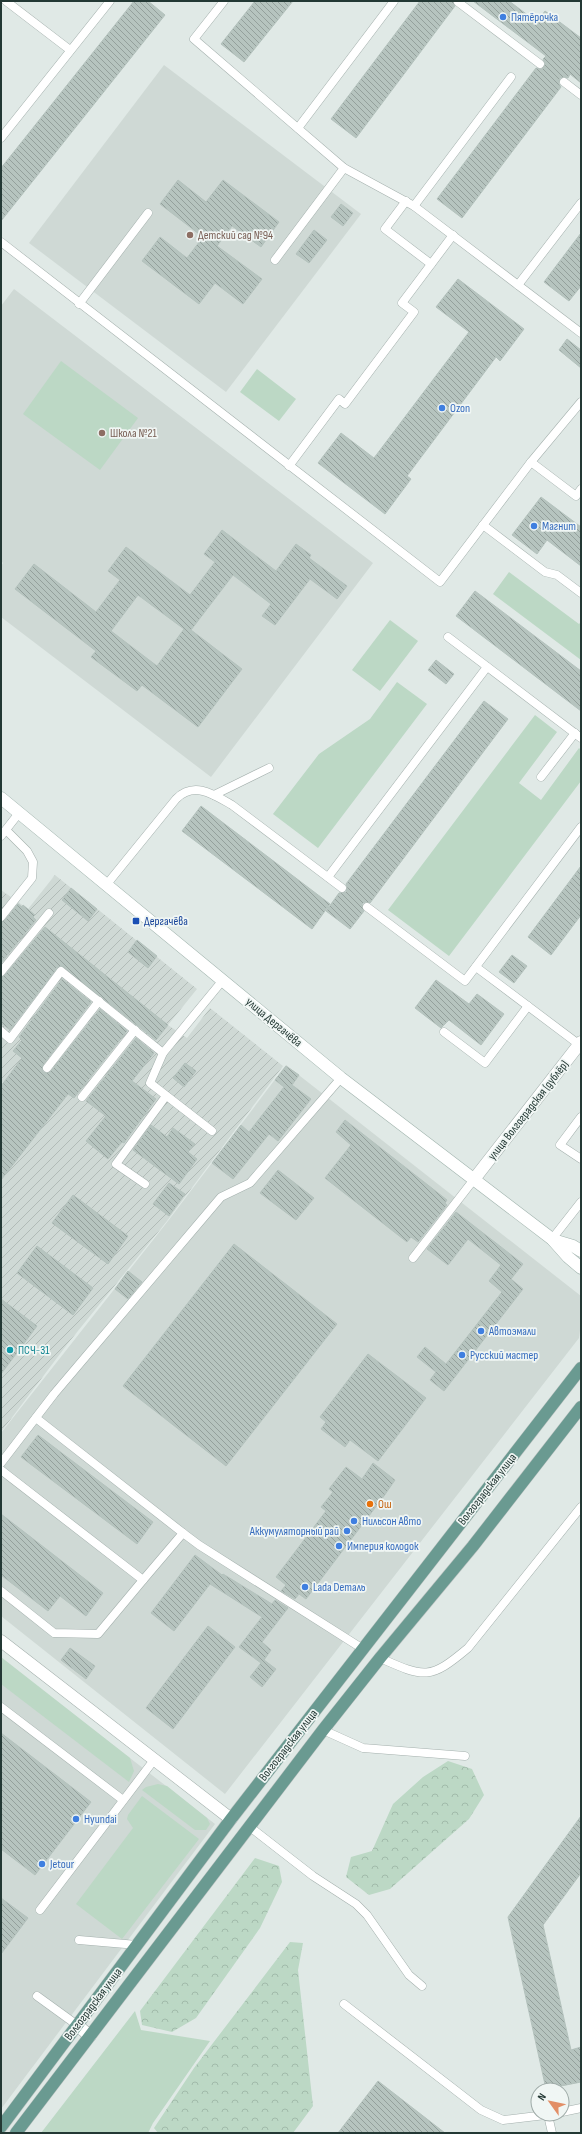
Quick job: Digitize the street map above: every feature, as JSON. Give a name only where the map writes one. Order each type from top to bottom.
[{"type":"main road","name":"Волгоградская улица","points":[[1,2127],[230,1819],[578,1372]]},
{"type":"main road","name":"Волгоградская улица","points":[[16,2133],[380,1658],[473,1546],[581,1407]]},
{"type":"street","name":"улица Дергачёва","points":[[1,798],[341,1078],[475,1178],[552,1239],[579,1268]]},
{"type":"street","name":"улица Волгоградская (дублёр)","points":[[475,1178],[580,1044]]},
{"type":"street","name":"улица Дергачёва","points":[[552,1239],[573,1246],[581,1251]]},
{"type":"street","points":[[578,1372],[581,1360]]},
{"type":"street","points":[[1,1641],[230,1819]]},
{"type":"street","points":[[76,2025],[90,2036]]},
{"type":"lane","points":[[6,1],[70,50]]},
{"type":"lane","points":[[2,136],[110,1]]},
{"type":"lane","points":[[224,1],[194,39],[280,115],[298,128],[344,168],[414,206],[581,332]]},
{"type":"lane","points":[[298,128],[394,1]]},
{"type":"lane","points":[[458,2],[540,64]]},
{"type":"lane","points":[[414,206],[511,77]]},
{"type":"lane","points":[[564,82],[581,95]]},
{"type":"lane","points":[[275,260],[344,168]]},
{"type":"lane","points":[[406,202],[385,229],[432,264]]},
{"type":"lane","points":[[518,285],[581,202]]},
{"type":"lane","points":[[79,304],[148,213]]},
{"type":"lane","points":[[289,466],[339,399],[345,404],[414,312],[402,303],[453,235]]},
{"type":"lane","points":[[1,242],[79,304],[440,582],[531,462],[581,402]]},
{"type":"lane","points":[[531,462],[576,496],[581,489]]},
{"type":"lane","points":[[483,525],[545,572],[557,575],[581,593]]},
{"type":"lane","points":[[448,637],[578,735],[541,777]]},
{"type":"lane","points":[[328,877],[487,666]]},
{"type":"lane","points":[[214,795],[269,768]]},
{"type":"lane","points":[[107,884],[183,792],[191,790],[214,795],[232,805],[342,888]]},
{"type":"lane","points":[[1,917],[32,878],[32,862],[27,851],[3,833],[19,813]]},
{"type":"lane","points":[[367,907],[466,981],[581,827]]},
{"type":"lane","points":[[1,972],[49,913]]},
{"type":"lane","points":[[476,967],[580,1044]]},
{"type":"lane","points":[[1,1031],[10,1039],[62,971],[163,1053]]},
{"type":"lane","points":[[212,1131],[150,1083],[163,1053],[223,980]]},
{"type":"lane","points":[[47,1068],[99,1001]]},
{"type":"lane","points":[[444,1032],[485,1063],[528,1006]]},
{"type":"lane","points":[[82,1097],[135,1030]]},
{"type":"lane","points":[[1,1463],[36,1418],[221,1197],[250,1183],[341,1078]]},
{"type":"lane","points":[[144,1184],[116,1164],[166,1096]]},
{"type":"lane","points":[[581,1117],[560,1145],[581,1159]]},
{"type":"lane","points":[[413,1258],[475,1178]]},
{"type":"lane","points":[[552,1239],[581,1202]]},
{"type":"lane","points":[[36,1418],[199,1545],[363,1649]]},
{"type":"lane","points":[[1,1470],[143,1580]]},
{"type":"lane","points":[[380,1658],[405,1669],[423,1674],[445,1667],[468,1648],[581,1507]]},
{"type":"lane","points":[[1,1591],[54,1633],[98,1634],[183,1533]]},
{"type":"lane","points":[[1,1707],[123,1800]]},
{"type":"lane","points":[[324,1730],[362,1748],[465,1756]]},
{"type":"lane","points":[[40,1910],[154,1760]]},
{"type":"lane","points":[[250,1827],[313,1876],[356,1904],[367,1915],[409,1975],[422,1986]]},
{"type":"lane","points":[[79,1940],[137,1945]]},
{"type":"lane","points":[[37,1996],[76,2025]]},
{"type":"lane","points":[[344,2004],[481,2110],[503,2120],[530,2117]]},
{"type":"lane","points":[[570,2110],[581,2108]]},
{"type":"lane","points":[[551,2122],[552,2133]]},
{"type":"shaded area","name":"Детский сад №94","points":[[164,65],[361,214],[226,392],[29,243]]},
{"type":"shaded area","name":"Школа №21","points":[[14,289],[373,563],[211,777],[1,617],[1,566],[3,563],[1,561],[1,306]]},
{"type":"shaded area","points":[[55,875],[197,989],[168,1025],[187,1038],[210,1008],[283,1066],[167,1221],[69,1342],[1,1432],[1,890],[28,909]]},
{"type":"shaded area","points":[[286,1065],[581,1296],[581,1323],[579,1338],[225,1794],[1,1616],[1,1433],[168,1221]]},
{"type":"shaded area","points":[[1,1658],[215,1824],[1,2109]]},
{"type":"green space","points":[[61,361],[138,418],[100,470],[23,414]]},
{"type":"green space","points":[[257,369],[296,399],[279,421],[240,392]]},
{"type":"green space","points":[[509,572],[579,624],[581,622],[581,660],[493,594]]},
{"type":"green space","points":[[390,620],[418,641],[380,691],[352,670]]},
{"type":"green space","points":[[397,682],[427,704],[318,848],[273,814],[319,754],[370,719]]},
{"type":"green space","points":[[535,715],[557,732],[519,783],[541,800],[579,748],[581,750],[581,781],[449,956],[388,910]]},
{"type":"green space","points":[[1,1657],[130,1758],[134,1771],[129,1782],[1,1684]]},
{"type":"green space","points":[[448,1761],[472,1769],[484,1795],[469,1819],[390,1889],[369,1895],[346,1877],[351,1857],[372,1851],[393,1804],[423,1777]]},
{"type":"green space","points":[[158,1784],[167,1786],[207,1818],[210,1824],[206,1830],[195,1830],[142,1790],[146,1787]]},
{"type":"green space","points":[[142,1796],[199,1839],[122,1939],[76,1904],[133,1828],[127,1819],[128,1815]]},
{"type":"green space","points":[[255,1858],[279,1866],[282,1882],[260,1928],[196,2018],[172,2032],[142,2025],[140,2011]]},
{"type":"green space","points":[[290,1942],[303,1943],[298,1970],[313,2106],[293,2133],[158,2133],[154,2128],[194,2068]]},
{"type":"green space","points":[[135,2011],[141,2030],[210,2041],[153,2123],[148,2133],[41,2133]]},
{"type":"building","points":[[134,1],[148,1],[165,15],[1,221],[1,168]]},
{"type":"building","points":[[255,1],[293,1],[244,62],[221,44]]},
{"type":"building","points":[[420,1],[453,1],[455,6],[356,138],[331,119]]},
{"type":"building","points":[[473,1],[509,1],[537,22],[545,11],[581,38],[581,83],[570,74],[568,78],[560,78],[559,84],[561,87],[462,218],[437,199],[536,68],[542,69],[545,64],[543,59],[546,56]]},
{"type":"building","points":[[178,180],[206,202],[223,180],[279,222],[261,247],[232,226],[217,246],[262,279],[243,304],[215,283],[199,304],[142,261],[160,237],[187,258],[203,237],[160,204]]},
{"type":"building","points":[[341,204],[353,213],[343,226],[331,217]]},
{"type":"building","points":[[314,230],[327,240],[309,263],[296,254]]},
{"type":"building","points":[[581,233],[581,286],[569,301],[544,282]]},
{"type":"building","points":[[458,279],[524,329],[500,361],[496,357],[407,476],[411,479],[385,514],[318,463],[341,433],[374,458],[469,332],[436,307]]},
{"type":"building","points":[[567,339],[581,350],[581,368],[559,350]]},
{"type":"building","points":[[541,497],[581,527],[581,566],[547,540],[537,554],[512,535]]},
{"type":"building","points":[[222,530],[276,571],[296,544],[311,555],[309,558],[347,586],[337,599],[310,579],[275,625],[262,616],[271,604],[233,575],[191,630],[242,669],[198,727],[142,685],[137,691],[91,657],[96,651],[15,589],[34,564],[96,612],[120,580],[108,571],[126,547],[190,595],[215,562],[204,554]],"holes":[[[138,595],[184,629],[157,666],[111,631]]]},
{"type":"building","points":[[475,591],[581,671],[581,711],[456,616]]},
{"type":"building","points":[[436,660],[454,674],[446,684],[428,670]]},
{"type":"building","points":[[484,701],[508,719],[370,903],[365,902],[362,904],[364,911],[350,929],[326,911],[339,893],[346,892],[346,884]]},
{"type":"building","points":[[201,806],[330,904],[312,929],[182,831]]},
{"type":"building","points":[[581,866],[581,915],[551,955],[528,937]]},
{"type":"building","points":[[71,888],[97,909],[88,921],[62,900]]},
{"type":"building","points":[[18,904],[22,907],[23,905],[35,915],[33,917],[36,920],[1,963],[1,922],[5,920]]},
{"type":"building","points":[[45,927],[168,1025],[156,1040],[61,966],[57,968],[10,1030],[1,1023],[1,977],[5,975]]},
{"type":"building","points":[[137,940],[157,956],[148,968],[128,952]]},
{"type":"building","points":[[512,955],[527,966],[514,983],[499,972]]},
{"type":"building","points":[[62,979],[91,1002],[43,1065],[43,1072],[47,1073],[51,1071],[100,1009],[127,1031],[74,1098],[68,1094],[1,1180],[1,1086],[22,1058],[13,1051],[22,1040],[19,1037]]},
{"type":"building","points":[[436,980],[469,1004],[477,994],[504,1014],[481,1045],[449,1020],[441,1028],[415,1008]]},
{"type":"building","points":[[136,1038],[154,1053],[132,1081],[156,1099],[124,1143],[122,1142],[108,1159],[86,1141],[106,1116],[86,1101]]},
{"type":"building","points":[[185,1063],[196,1071],[184,1087],[173,1078]]},
{"type":"building","points":[[286,1066],[299,1075],[292,1085],[311,1099],[278,1141],[269,1134],[233,1179],[212,1163],[241,1125],[249,1132],[284,1087],[275,1080]]},
{"type":"building","points":[[345,1120],[447,1200],[445,1203],[447,1205],[418,1242],[411,1237],[407,1242],[325,1178],[351,1145],[336,1132]]},
{"type":"building","points":[[151,1125],[167,1137],[173,1128],[195,1144],[188,1152],[197,1159],[179,1184],[133,1150]]},
{"type":"building","points":[[278,1170],[314,1198],[296,1220],[260,1193]]},
{"type":"building","points":[[169,1183],[185,1194],[169,1216],[153,1204]]},
{"type":"building","points":[[73,1195],[128,1236],[108,1264],[52,1223]]},
{"type":"building","points":[[456,1212],[523,1264],[511,1279],[523,1289],[444,1391],[430,1380],[436,1372],[417,1357],[425,1347],[446,1364],[502,1292],[489,1281],[501,1265],[468,1239],[448,1265],[427,1249]]},
{"type":"building","points":[[234,1244],[337,1324],[226,1466],[123,1386]]},
{"type":"building","points":[[37,1246],[93,1288],[73,1315],[17,1273]]},
{"type":"building","points":[[128,1271],[142,1282],[128,1299],[115,1289]]},
{"type":"building","name":"ПСЧ-31","points":[[1,1299],[37,1326],[1,1374]]},
{"type":"building","points":[[368,1354],[426,1398],[378,1461],[350,1440],[345,1447],[321,1429],[326,1422],[320,1417]]},
{"type":"building","points":[[38,1435],[153,1522],[137,1544],[21,1457]]},
{"type":"building","points":[[373,1463],[395,1480],[384,1496],[306,1599],[299,1594],[295,1599],[281,1591],[286,1585],[276,1577],[326,1511],[321,1507],[333,1492],[329,1489],[346,1467],[362,1479]]},
{"type":"building","points":[[1,1514],[103,1593],[86,1616],[60,1596],[48,1611],[1,1575]]},
{"type":"building","points":[[195,1555],[222,1575],[223,1574],[272,1604],[275,1600],[288,1608],[262,1642],[271,1650],[264,1660],[276,1669],[262,1687],[250,1677],[261,1663],[239,1647],[262,1617],[210,1584],[174,1631],[151,1613]]},
{"type":"building","points":[[208,1626],[235,1647],[173,1729],[146,1708]]},
{"type":"building","points":[[70,1648],[95,1666],[86,1679],[61,1660]]},
{"type":"building","points":[[1,1733],[91,1802],[35,1875],[1,1849]]},
{"type":"building","points":[[581,1816],[581,1873],[543,1925],[571,2050],[581,2047],[581,2082],[570,2084],[570,2082],[544,2082],[508,1917]]},
{"type":"building","points":[[1,1898],[28,1918],[1,1954]]},
{"type":"building","points":[[378,2081],[445,2133],[338,2133]]},
{"type":"place","name":"Пятёрочка","points":[[503,17]]},
{"type":"place","name":"Детский сад №94","points":[[190,235]]},
{"type":"place","name":"Ozon","points":[[442,408]]},
{"type":"place","name":"Школа №21","points":[[102,433]]},
{"type":"place","name":"Магнит","points":[[534,526]]},
{"type":"place","name":"Дергачёва","points":[[136,921]]},
{"type":"place","name":"Автоэмали","points":[[481,1331]]},
{"type":"place","name":"ПСЧ-31","points":[[10,1350]]},
{"type":"place","name":"Русский мастер","points":[[462,1355]]},
{"type":"place","name":"Ош","points":[[370,1504]]},
{"type":"place","name":"Нильсон Авто","points":[[354,1521]]},
{"type":"place","name":"Аккумуляторный рай","points":[[347,1531]]},
{"type":"place","name":"Империя колодок","points":[[339,1546]]},
{"type":"place","name":"Lada Dеталь","points":[[305,1587]]},
{"type":"place","name":"Hyundai","points":[[76,1819]]},
{"type":"place","name":"Jetour","points":[[42,1864]]}]
